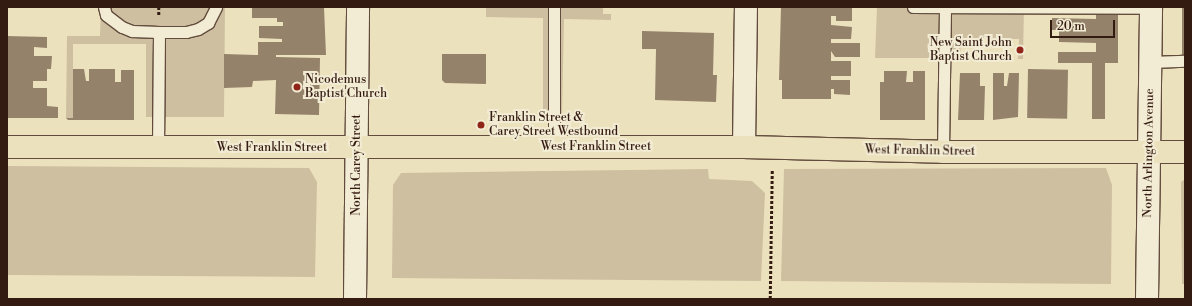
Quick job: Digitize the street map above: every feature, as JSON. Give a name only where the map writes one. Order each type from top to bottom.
[{"type":"main road","name":"West Franklin Street","points":[[7,146],[158,148],[744,147],[943,152],[1185,152]]},
{"type":"street","name":"North Carey Street","points":[[355,299],[358,7]]},
{"type":"street","points":[[744,147],[746,7]]},
{"type":"street","name":"North Arlington Avenue","points":[[1147,292],[1151,7]]},
{"type":"lane","points":[[104,7],[106,15],[122,27],[132,31],[159,32],[186,32],[198,29],[208,23],[216,7]]},
{"type":"lane","points":[[554,7],[554,147]]},
{"type":"lane","points":[[913,7],[1151,7]]},
{"type":"lane","points":[[943,152],[946,8]]},
{"type":"lane","points":[[158,148],[159,32]]},
{"type":"lane","points":[[1150,62],[1185,61]]},
{"type":"path","points":[[770,299],[774,164]]},
{"type":"shaded area","points":[[101,7],[225,7],[224,117],[146,117],[146,44],[73,44],[73,118],[66,118],[67,36],[100,36]]},
{"type":"shaded area","points":[[486,7],[603,7],[603,14],[611,14],[611,20],[564,19],[562,116],[543,116],[543,18],[486,17]]},
{"type":"shaded area","points":[[877,7],[1024,7],[1023,59],[1018,59],[1019,39],[961,38],[960,58],[875,58]]},
{"type":"shaded area","points":[[7,166],[309,168],[317,182],[315,277],[7,275]]},
{"type":"shaded area","points":[[1106,168],[1112,185],[1111,284],[781,281],[784,169]]},
{"type":"shaded area","points":[[708,169],[709,179],[752,181],[765,193],[761,281],[392,278],[393,185],[401,173]]},
{"type":"shaded area","points":[[1185,179],[1185,284],[1182,284],[1181,182]]},
{"type":"building","points":[[252,7],[324,7],[326,55],[276,55],[276,57],[320,58],[319,115],[275,114],[276,80],[253,81],[252,87],[224,88],[224,54],[258,55],[258,42],[282,42],[282,39],[259,38],[259,26],[283,26],[283,22],[277,22],[277,18],[252,18]]},
{"type":"building","points":[[781,7],[852,7],[852,21],[836,21],[836,16],[831,16],[831,25],[852,27],[851,39],[831,39],[831,43],[860,43],[860,57],[835,57],[831,51],[831,61],[851,61],[851,76],[831,76],[831,80],[850,80],[850,95],[834,94],[834,89],[831,89],[831,99],[782,99],[782,80],[779,80]]},
{"type":"building","points":[[1182,7],[1185,7],[1185,58],[1182,58]]},
{"type":"building","points":[[1096,14],[1118,14],[1118,63],[1105,63],[1105,119],[1092,119],[1092,63],[1058,63],[1058,52],[1096,52],[1096,43],[1059,42],[1059,30],[1052,30],[1052,18],[1096,19]]},
{"type":"building","points":[[642,31],[714,33],[713,75],[717,75],[716,102],[655,100],[656,49],[642,49]]},
{"type":"building","points":[[7,36],[47,37],[47,48],[34,47],[34,56],[52,56],[51,69],[47,69],[47,81],[33,81],[33,88],[47,88],[47,106],[58,107],[58,118],[7,118]]},
{"type":"building","points":[[442,54],[486,54],[486,84],[445,83],[442,80]]},
{"type":"building","points":[[73,69],[84,69],[86,81],[89,81],[89,69],[115,69],[115,82],[121,82],[121,70],[134,70],[134,120],[68,120],[66,118],[73,118]]},
{"type":"building","points":[[1028,69],[1068,70],[1067,119],[1027,118]]},
{"type":"building","points":[[884,71],[907,71],[906,82],[913,82],[913,71],[925,71],[925,120],[880,120],[880,82],[884,82]]},
{"type":"building","points":[[960,73],[980,73],[980,86],[985,86],[984,120],[958,120]]},
{"type":"building","points":[[993,73],[1004,73],[1004,86],[1007,86],[1009,73],[1019,73],[1018,117],[993,120]]},
{"type":"place","name":"New Saint John Baptist Church","points":[[1020,50]]},
{"type":"place","name":"Nicodemus Baptist Church","points":[[297,87]]},
{"type":"place","name":"Franklin Street & Carey Street Westbound","points":[[481,125]]}]
